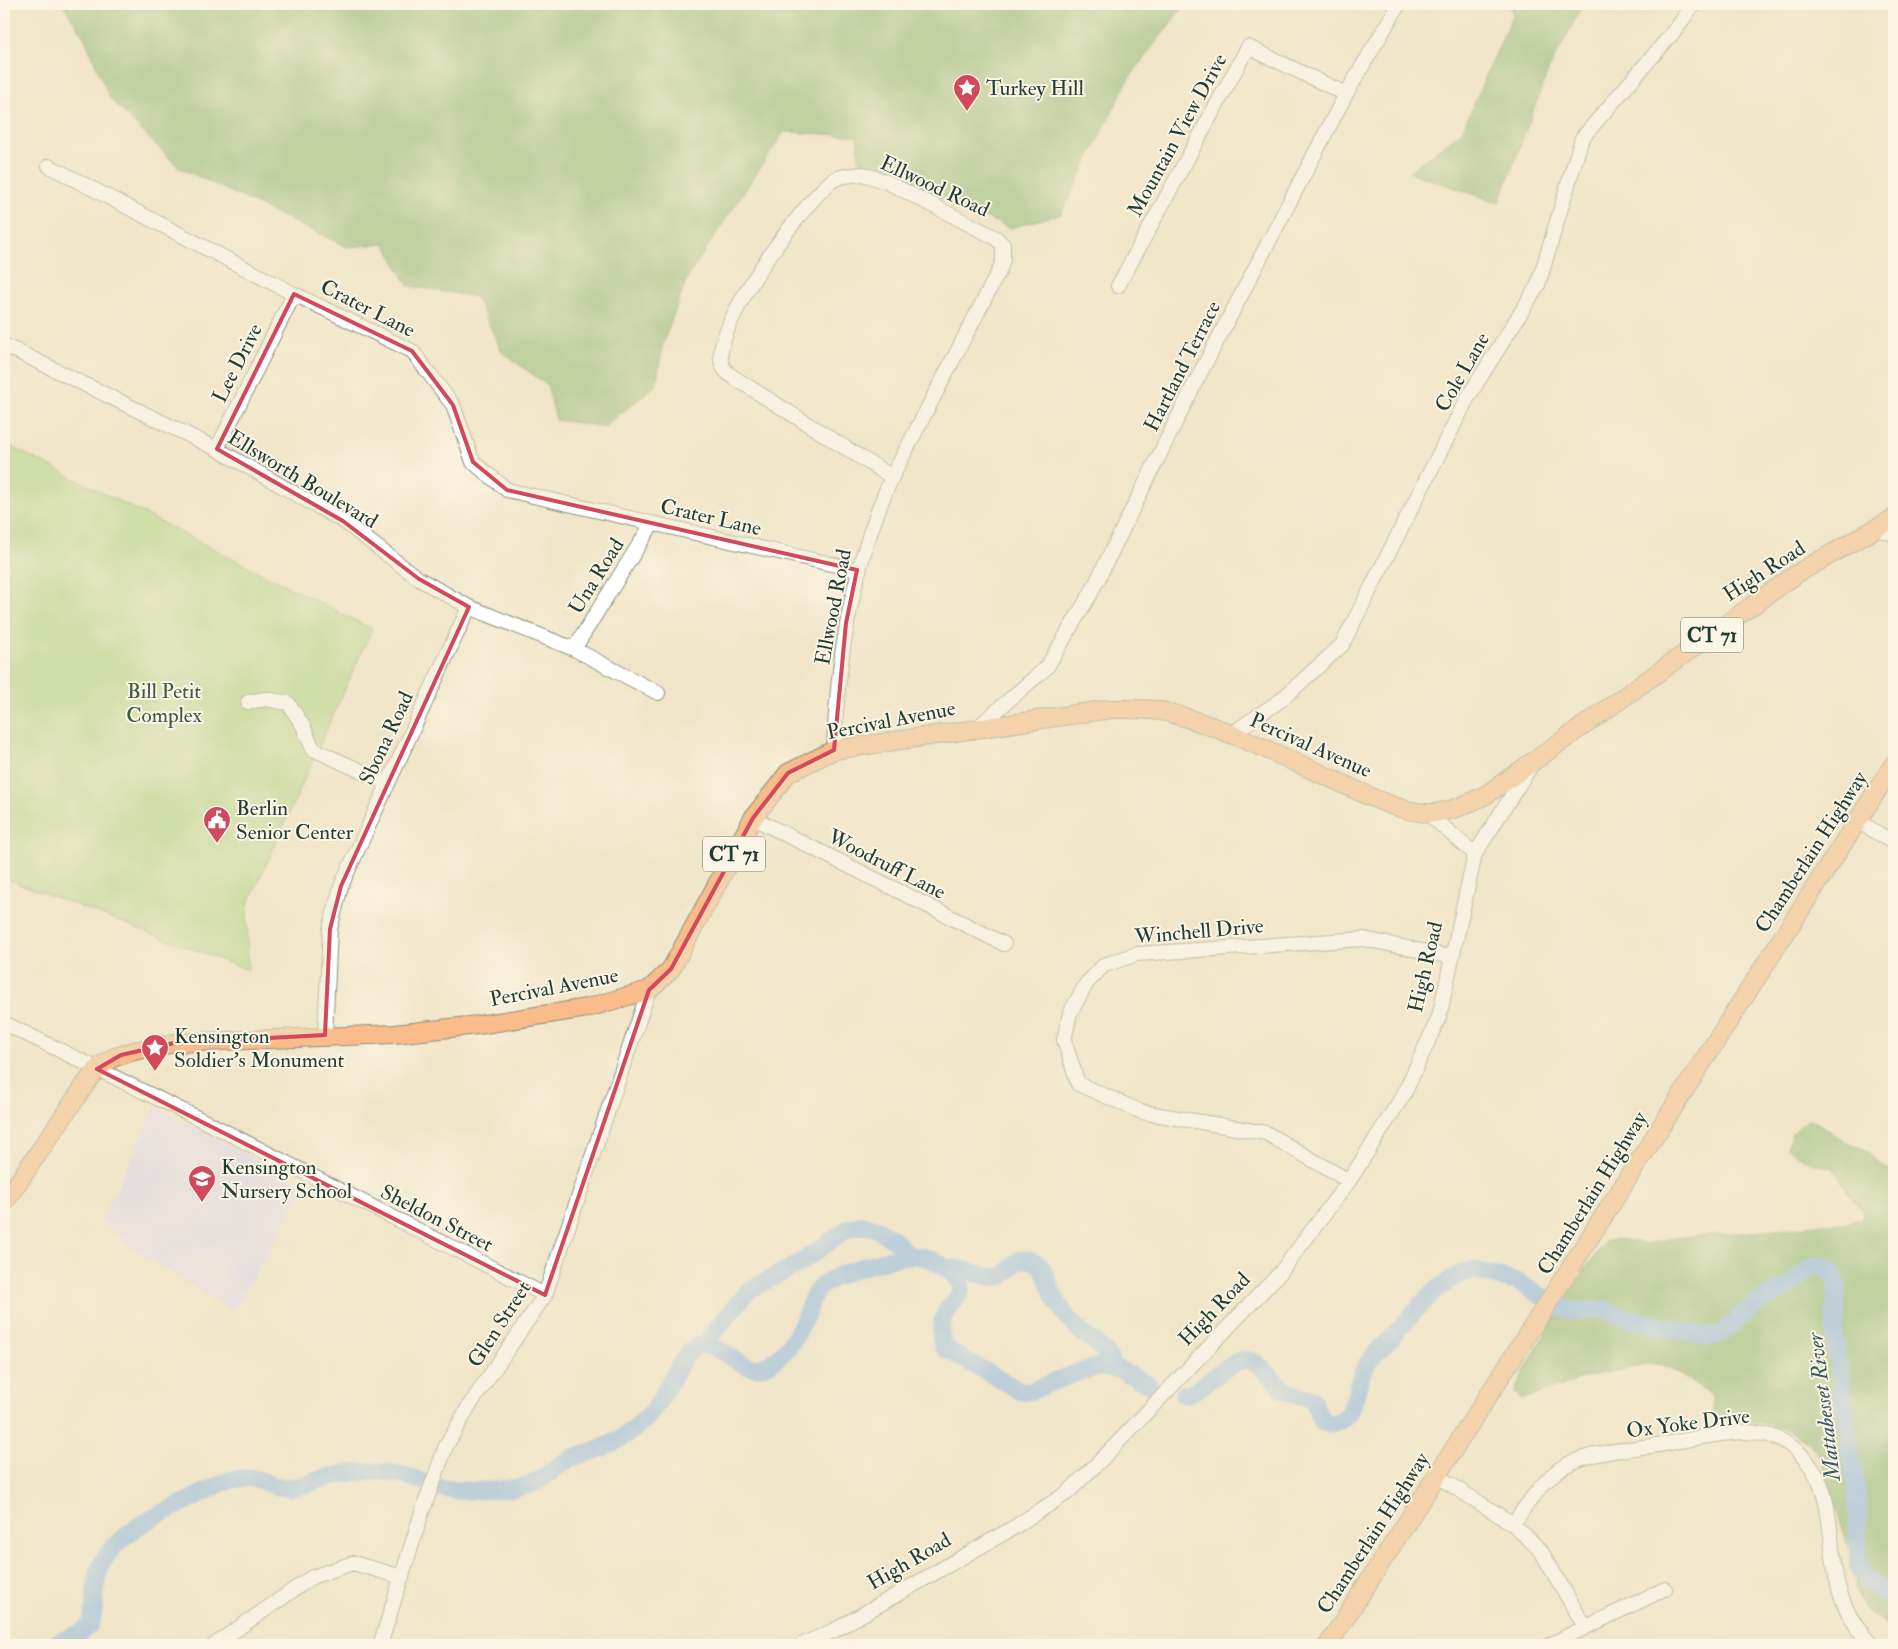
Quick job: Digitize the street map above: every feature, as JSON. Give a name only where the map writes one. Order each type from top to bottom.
[{"type":"main road","name":"High Road","points":[[1535,760],[1798,573],[1894,518]]},
{"type":"main road","name":"Percival Avenue","points":[[4,1202],[97,1069],[121,1055],[174,1042],[325,1035],[394,1034],[478,1025],[587,1008],[649,990],[671,968],[753,818],[788,773],[834,750],[978,727],[1110,709],[1139,709],[1169,713],[1230,734],[1367,794],[1414,812],[1427,813],[1445,811],[1466,805],[1486,795],[1535,760]]},
{"type":"main road","name":"Chamberlain Highway","points":[[1328,1645],[1894,764]]},
{"type":"street","name":"Hartland Terrace","points":[[978,727],[1047,667],[1091,593],[1194,386],[1346,94],[1399,4]]},
{"type":"street","name":"Cole Lane","points":[[1230,734],[1281,700],[1342,645],[1468,397],[1538,285],[1582,138],[1677,28],[1693,4]]},
{"type":"street","name":"Mountain View Drive","points":[[1118,286],[1248,47],[1346,94]]},
{"type":"street","name":"Crater Lane","points":[[50,166],[294,294],[412,351],[453,405],[473,462],[508,490],[857,570]]},
{"type":"street","name":"Ellwood Road","points":[[834,750],[835,719],[846,622],[857,570],[868,534],[892,477],[1003,260],[1003,245],[996,238],[887,182],[863,174],[850,175],[834,179],[792,225],[768,257],[723,340],[721,358],[724,370],[733,377],[892,477]]},
{"type":"street","name":"Lee Drive","points":[[216,449],[294,294]]},
{"type":"street","name":"Ellsworth Boulevard","points":[[4,345],[216,449],[343,521],[419,580],[469,608],[574,649],[658,693]]},
{"type":"street","name":"Una Road","points":[[574,649],[652,524]]},
{"type":"street","points":[[1876,529],[1894,534]]},
{"type":"street","name":"Sbona Road","points":[[325,1035],[332,920],[341,886],[469,608]]},
{"type":"street","points":[[248,702],[266,699],[288,703],[303,726],[313,749],[387,783]]},
{"type":"street","name":"High Road","points":[[801,1645],[835,1630],[1005,1533],[1044,1509],[1074,1487],[1280,1273],[1349,1181],[1404,1094],[1439,1017],[1475,854],[1535,760]]},
{"type":"street","points":[[1427,813],[1475,854]]},
{"type":"street","name":"Woodruff Lane","points":[[753,818],[1004,944]]},
{"type":"street","points":[[1858,821],[1894,843]]},
{"type":"street","name":"Winchell Drive","points":[[1349,1181],[1266,1133],[1142,1112],[1078,1084],[1064,1040],[1070,1014],[1086,984],[1104,965],[1137,954],[1364,939],[1451,957]]},
{"type":"street","name":"Glen Street","points":[[380,1645],[435,1474],[454,1431],[545,1295],[649,990]]},
{"type":"street","name":"Sheldon Street","points":[[4,1023],[545,1295]]},
{"type":"street","name":"Ox Yoke Drive","points":[[1512,1524],[1557,1471],[1574,1462],[1597,1455],[1713,1436],[1744,1432],[1769,1434],[1787,1442],[1806,1458],[1820,1478],[1842,1601],[1864,1637],[1872,1645]]},
{"type":"street","points":[[1436,1476],[1512,1524],[1541,1551],[1585,1627]]},
{"type":"street","points":[[214,1645],[312,1577],[353,1563],[402,1576]]},
{"type":"street","points":[[1549,1645],[1665,1589]]},
{"type":"highlighted area","points":[[294,294],[412,351],[453,405],[473,462],[507,490],[857,570],[846,623],[834,750],[788,773],[753,818],[671,969],[649,990],[545,1295],[97,1069],[121,1055],[174,1043],[325,1035],[330,929],[341,886],[469,607],[419,579],[343,521],[217,449]]},
{"type":"shaded area","name":"Kensington Nursery School","points":[[156,1107],[306,1186],[233,1312],[135,1250],[101,1220]]},
{"type":"green space","points":[[63,4],[1185,4],[1129,78],[1061,214],[1010,228],[859,162],[857,136],[784,132],[688,276],[663,343],[656,385],[604,427],[556,420],[547,385],[502,352],[476,297],[408,286],[385,244],[347,247],[178,167],[110,99],[85,39]]},
{"type":"green space","points":[[1509,4],[1583,4],[1548,71],[1499,203],[1409,172],[1462,131],[1513,14]]},
{"type":"green space","name":"Bill Petit Complex","points":[[4,443],[372,629],[247,907],[248,970],[4,878]]},
{"type":"green space","points":[[1807,1120],[1820,1125],[1837,1137],[1869,1153],[1883,1166],[1894,1171],[1894,1631],[1871,1614],[1855,1592],[1855,1569],[1822,1462],[1809,1444],[1800,1437],[1789,1431],[1767,1424],[1717,1419],[1714,1417],[1710,1396],[1706,1391],[1662,1365],[1647,1364],[1599,1374],[1529,1397],[1520,1398],[1515,1393],[1528,1364],[1556,1315],[1607,1240],[1620,1239],[1647,1244],[1673,1238],[1801,1228],[1854,1221],[1862,1218],[1863,1211],[1846,1190],[1836,1171],[1831,1167],[1817,1165],[1797,1156],[1787,1147],[1792,1134]]},
{"type":"waterway","name":"Mattabesset River","points":[[703,1345],[748,1291],[798,1264],[849,1228],[862,1225],[875,1228],[893,1239],[910,1256]]},
{"type":"waterway","name":"Mattabesset River","points":[[441,1488],[449,1490],[488,1490],[515,1488],[534,1483],[567,1461],[611,1444],[636,1427],[658,1404],[682,1361],[694,1348],[701,1345],[709,1346],[745,1365],[754,1368],[762,1367],[777,1358],[790,1345],[814,1295],[825,1283],[864,1266],[907,1256],[917,1256],[933,1260],[948,1270],[960,1282],[961,1292],[946,1312],[943,1320],[941,1335],[944,1348],[1022,1392],[1031,1391],[1078,1372],[1099,1367],[1120,1370],[1149,1385]]},
{"type":"waterway","name":"Mattabesset River","points":[[947,1269],[961,1269],[995,1277],[1007,1273],[1019,1260],[1034,1262],[1043,1269],[1053,1294],[1067,1317],[1106,1353],[1113,1368]]},
{"type":"waterway","name":"Mattabesset River","points":[[1183,1394],[1198,1389],[1234,1363],[1243,1360],[1251,1361],[1260,1366],[1284,1389],[1313,1400],[1322,1422],[1337,1422],[1346,1416],[1351,1408],[1361,1375],[1373,1357],[1438,1289],[1461,1274],[1473,1270],[1517,1282],[1568,1311],[1608,1310],[1629,1319],[1710,1337],[1722,1333],[1755,1304],[1789,1286],[1811,1267],[1821,1265],[1833,1273],[1837,1284],[1834,1336],[1857,1495],[1858,1562],[1862,1574],[1868,1581],[1894,1600]]},
{"type":"waterway","name":"Mattabesset River","points":[[52,1645],[80,1633],[90,1625],[94,1610],[98,1572],[118,1542],[153,1518],[217,1486],[237,1479],[250,1478],[279,1487],[292,1487],[337,1475],[361,1472],[385,1472],[421,1481]]},
{"type":"place","name":"Turkey Hill","points":[[967,112]]},
{"type":"place","name":"Berlin Senior Center","points":[[217,844]]},
{"type":"place","name":"Kensington Soldier's Monument","points":[[155,1072]]},
{"type":"place","name":"Kensington Nursery School","points":[[202,1203]]}]
